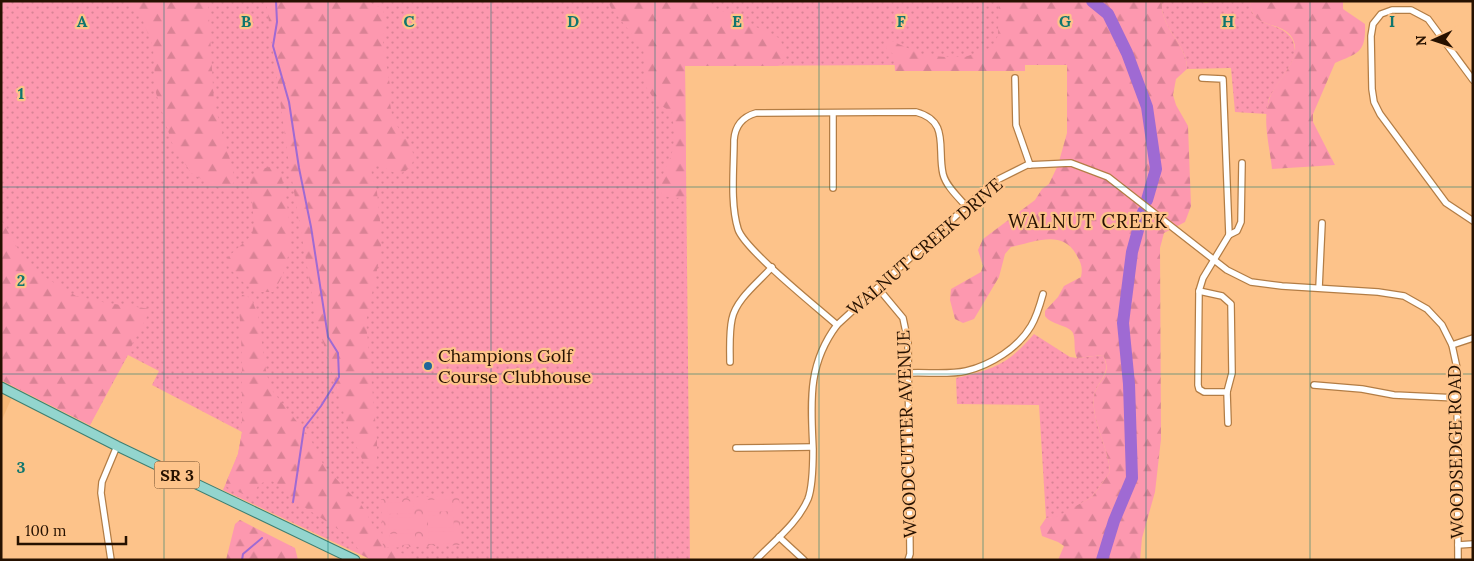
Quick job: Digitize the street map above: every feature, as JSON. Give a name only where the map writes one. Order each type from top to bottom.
[{"type":"main road","name":"SR 3","points":[[1,387],[117,446],[355,560]]},
{"type":"street","points":[[1473,80],[1428,19],[1411,10],[1392,10],[1381,14],[1373,24],[1371,36],[1374,102],[1380,114],[1446,203],[1473,221]]},
{"type":"street","points":[[1016,78],[1016,125],[1030,164]]},
{"type":"street","points":[[1202,78],[1223,79],[1229,235]]},
{"type":"street","points":[[837,325],[753,249],[739,231],[735,214],[734,140],[735,130],[747,115],[756,113],[916,112],[926,115],[934,121],[939,130],[943,175],[955,195],[966,206]]},
{"type":"street","points":[[833,113],[833,188]]},
{"type":"street","name":"WALNUT CREEK DRIVE","points":[[756,560],[794,523],[808,498],[813,465],[812,386],[817,360],[830,335],[837,325],[993,182],[1030,164],[1071,163],[1108,177],[1227,270],[1251,282],[1378,292],[1404,296],[1427,309],[1442,325],[1452,345]]},
{"type":"street","points":[[1227,392],[1204,392],[1198,389],[1199,291],[1203,278],[1229,235],[1237,231],[1241,222],[1242,163]]},
{"type":"street","points":[[1319,288],[1322,223]]},
{"type":"street","points":[[730,362],[729,334],[732,317],[740,302],[772,267]]},
{"type":"street","name":"WOODCUTTER AVENUE","points":[[878,288],[903,318],[908,342],[910,554],[908,560]]},
{"type":"street","points":[[1199,291],[1222,296],[1231,304],[1232,373],[1227,392],[1228,423]]},
{"type":"street","points":[[909,373],[966,371],[990,362],[1014,347],[1031,327],[1043,294]]},
{"type":"street","points":[[1452,345],[1473,338]]},
{"type":"street","name":"WOODSEDGE ROAD","points":[[1452,345],[1457,368],[1458,560]]},
{"type":"street","points":[[1314,385],[1354,388],[1394,396],[1457,398]]},
{"type":"street","points":[[111,560],[102,482],[117,446]]},
{"type":"street","points":[[736,448],[812,447]]},
{"type":"street","points":[[779,537],[804,560]]},
{"type":"street","points":[[1458,545],[1473,544]]},
{"type":"shaded area","points":[[1,380],[16,388],[1,422]]},
{"type":"green space","points":[[1,1],[1067,1],[1067,65],[1025,65],[1025,71],[895,71],[895,65],[685,66],[690,560],[372,560],[223,490],[238,454],[242,432],[152,385],[159,371],[128,355],[90,425],[1,380]]},
{"type":"green space","points":[[126,1],[208,1],[214,103],[233,170],[234,182],[228,190],[213,186],[191,173],[172,143],[156,93],[153,47],[143,21]]},
{"type":"green space","points":[[266,1],[367,1],[380,8],[384,14],[383,47],[390,86],[391,110],[393,118],[410,145],[414,157],[408,169],[404,172],[393,172],[378,163],[374,164],[371,168],[377,192],[381,230],[381,251],[366,322],[377,440],[377,461],[374,468],[364,463],[349,431],[316,318],[288,157]]},
{"type":"green space","points":[[608,1],[707,1],[716,8],[779,38],[785,49],[786,60],[778,66],[685,66],[686,197],[662,196],[662,177],[674,143],[671,112],[656,102],[644,84],[645,62],[643,48],[611,8]]},
{"type":"green space","points":[[999,1],[1162,1],[1162,11],[1165,20],[1186,60],[1187,69],[1176,79],[1173,95],[1176,105],[1188,126],[1191,206],[1185,222],[1164,233],[1160,248],[1161,439],[1155,492],[1142,538],[1140,560],[1058,560],[1064,546],[1042,536],[1040,527],[1046,518],[1058,516],[1092,497],[1110,472],[1107,453],[1097,425],[1094,406],[1095,391],[1106,373],[1106,362],[1103,355],[1077,358],[1071,330],[1051,321],[1045,316],[1045,311],[1058,297],[1064,286],[1081,277],[1081,265],[1076,254],[1070,246],[1055,239],[1038,240],[1011,247],[1005,254],[999,277],[974,319],[963,323],[955,319],[950,300],[951,289],[981,272],[983,266],[978,250],[983,239],[1035,200],[1042,189],[1049,184],[1058,165],[1067,133],[1067,65],[1025,65],[1025,71],[895,71],[894,55],[886,48],[887,41],[892,41],[923,55],[965,57],[993,47],[998,35]]},
{"type":"green space","points":[[1162,1],[1199,1],[1206,3],[1214,1],[1251,1],[1252,11],[1256,18],[1287,33],[1293,40],[1294,56],[1289,68],[1269,99],[1267,114],[1235,112],[1231,68],[1187,69],[1183,52],[1165,20],[1162,11]]},
{"type":"green space","points":[[1251,1],[1343,1],[1343,9],[1365,24],[1362,46],[1355,54],[1335,63],[1313,114],[1313,122],[1335,165],[1272,169],[1266,126],[1267,108],[1272,93],[1294,57],[1295,49],[1290,35],[1284,30],[1255,17]]},
{"type":"green space","points":[[274,166],[281,175],[283,182],[289,219],[290,244],[285,269],[280,281],[273,292],[261,292],[244,283],[229,268],[228,257],[252,235],[254,222],[250,182],[256,170]]},
{"type":"green space","points":[[1,220],[24,259],[33,270],[76,296],[107,303],[151,309],[90,425],[1,380]]},
{"type":"green space","points":[[242,295],[246,295],[252,300],[258,315],[266,371],[271,389],[310,438],[324,466],[362,506],[383,542],[383,548],[390,548],[417,560],[372,560],[362,555],[349,536],[290,498],[280,485],[270,480],[259,484],[254,494],[248,496],[227,487],[226,483],[238,454],[242,432],[242,356],[239,305]]},
{"type":"green space","points":[[1034,334],[1070,357],[1103,355],[1106,362],[1105,373],[1095,391],[1094,406],[1097,425],[1107,453],[1110,472],[1092,497],[1058,517],[1046,518],[1039,405],[957,404],[956,378],[981,372],[1000,364],[1016,352]]},
{"type":"green space","points":[[459,495],[461,545],[383,548],[381,499]]},
{"type":"green space","points":[[452,499],[453,511],[427,512],[427,500]]},
{"type":"green space","points":[[413,501],[414,513],[388,514],[387,503]]},
{"type":"green space","points":[[453,515],[454,527],[428,528],[428,516]]},
{"type":"green space","points":[[414,517],[414,529],[389,530],[388,518]]},
{"type":"green space","points":[[240,520],[295,548],[298,560],[226,560],[235,524]]},
{"type":"green space","points":[[454,531],[454,543],[429,544],[428,532]]},
{"type":"green space","points":[[415,533],[415,544],[390,546],[389,534]]},
{"type":"waterway","points":[[276,1],[277,22],[273,46],[289,102],[328,337],[338,353],[339,377],[321,406],[304,428],[293,502]]},
{"type":"waterway","points":[[1092,1],[1108,14],[1127,53],[1147,107],[1156,169],[1147,200]]},
{"type":"waterway","points":[[1102,560],[1114,521],[1132,478],[1129,384],[1123,323],[1132,252],[1143,212]]},
{"type":"waterway","points":[[242,560],[243,554],[262,538]]},
{"type":"place","name":"Champions Golf Course Clubhouse","points":[[428,366]]},
{"type":"district","name":"WALNUT CREEK","points":[[1088,221]]}]
